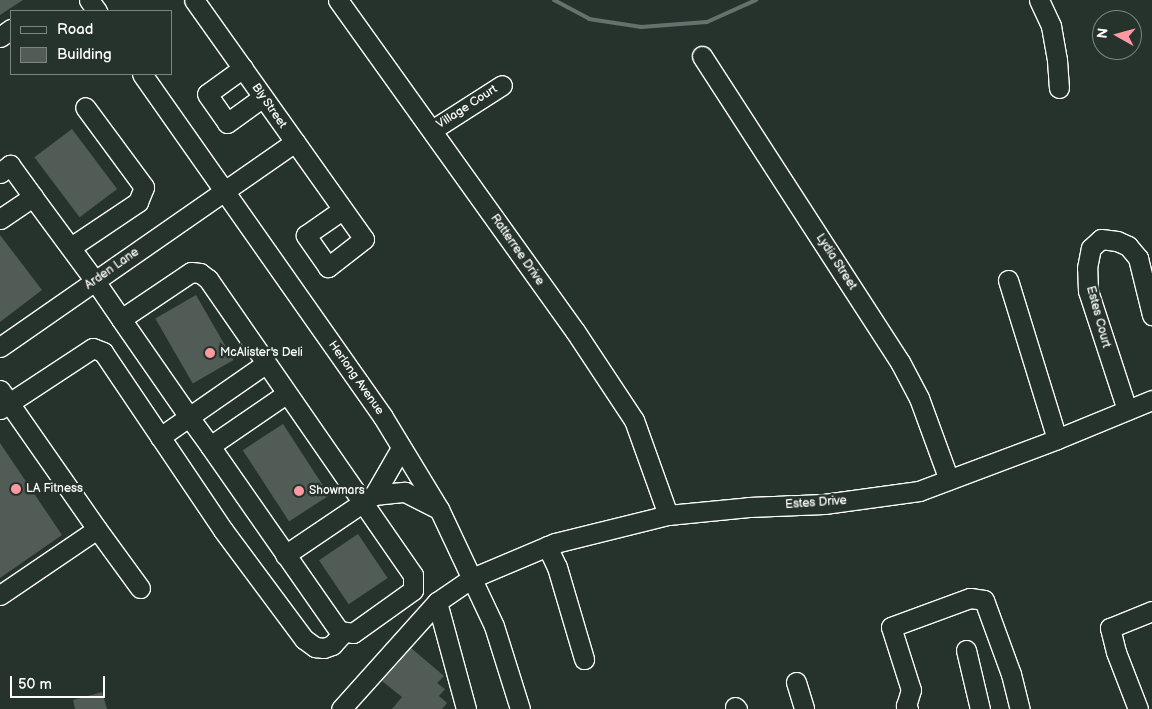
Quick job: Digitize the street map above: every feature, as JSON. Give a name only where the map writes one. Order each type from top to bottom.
[{"type":"street","name":"Bly Street","points":[[194,0],[295,142],[225,191]]},
{"type":"street","name":"Ratterree Drive","points":[[338,0],[432,130],[634,420],[668,515]]},
{"type":"street","points":[[1039,0],[1050,26],[1057,60],[1059,88]]},
{"type":"street","points":[[0,38],[10,30]]},
{"type":"street","name":"Lydia Street","points":[[702,56],[900,362],[919,398],[949,480]]},
{"type":"street","points":[[243,68],[207,94],[212,102],[227,123],[263,97]]},
{"type":"street","name":"Herlong Avenue","points":[[143,75],[383,417],[439,509],[494,626],[520,709]]},
{"type":"street","name":"Village Court","points":[[432,130],[502,85]]},
{"type":"street","points":[[71,247],[138,202],[144,188],[86,107]]},
{"type":"street","points":[[295,142],[342,210]]},
{"type":"street","points":[[0,173],[10,165],[71,247],[95,281],[121,319],[339,631],[353,633],[413,590],[413,575],[368,499],[286,394],[208,280],[200,273],[191,272],[121,319]]},
{"type":"street","name":"Arden Lane","points":[[0,347],[225,191]]},
{"type":"street","points":[[0,219],[32,197]]},
{"type":"street","name":"Estes Court","points":[[1127,410],[1088,291],[1087,268],[1091,248],[1102,239],[1117,241],[1128,246],[1138,258],[1152,315]]},
{"type":"street","points":[[1008,280],[1057,439]]},
{"type":"street","points":[[140,588],[3,401],[93,348],[103,352],[223,530],[304,639],[315,647],[324,648],[332,645],[344,632]]},
{"type":"street","points":[[160,437],[266,364]]},
{"type":"street","points":[[210,446],[286,394]]},
{"type":"street","name":"Estes Drive","points":[[341,709],[437,602],[472,578],[547,546],[612,527],[668,515],[749,506],[824,504],[919,491],[1057,439],[1152,400]]},
{"type":"street","points":[[286,555],[368,499],[401,448]]},
{"type":"street","points":[[368,499],[405,492],[439,509]]},
{"type":"street","points":[[0,595],[97,529]]},
{"type":"street","points":[[547,546],[557,567],[584,659]]},
{"type":"street","points":[[908,709],[906,706],[912,690],[891,627],[970,598],[984,600],[1011,674],[1020,709]]},
{"type":"street","points":[[437,602],[466,709]]},
{"type":"street","points":[[1138,709],[1116,652],[1110,628],[1152,611]]},
{"type":"street","points":[[966,650],[980,709]]},
{"type":"street","points":[[796,682],[804,709]]},
{"type":"building","points":[[0,0],[23,0],[0,15]]},
{"type":"building","points":[[72,129],[117,189],[80,217],[34,157]]},
{"type":"building","points":[[0,235],[42,290],[0,322]]},
{"type":"building","points":[[196,295],[234,360],[193,383],[155,318]]},
{"type":"building","points":[[283,424],[329,495],[289,521],[243,450]]},
{"type":"building","name":"LA Fitness","points":[[0,443],[62,535],[0,578]]},
{"type":"building","points":[[358,534],[388,578],[349,604],[319,560]]},
{"type":"building","points":[[411,648],[444,676],[437,683],[445,689],[439,696],[447,703],[442,709],[392,709],[402,697],[382,681]]},
{"type":"building","points":[[102,692],[107,709],[75,709],[73,700]]},
{"type":"waterway","points":[[554,0],[589,19],[641,27],[707,22],[756,0]]},
{"type":"place","name":"McAlister's Deli","points":[[210,353]]},
{"type":"place","name":"LA Fitness","points":[[16,489]]},
{"type":"place","name":"Showmars","points":[[299,491]]}]
